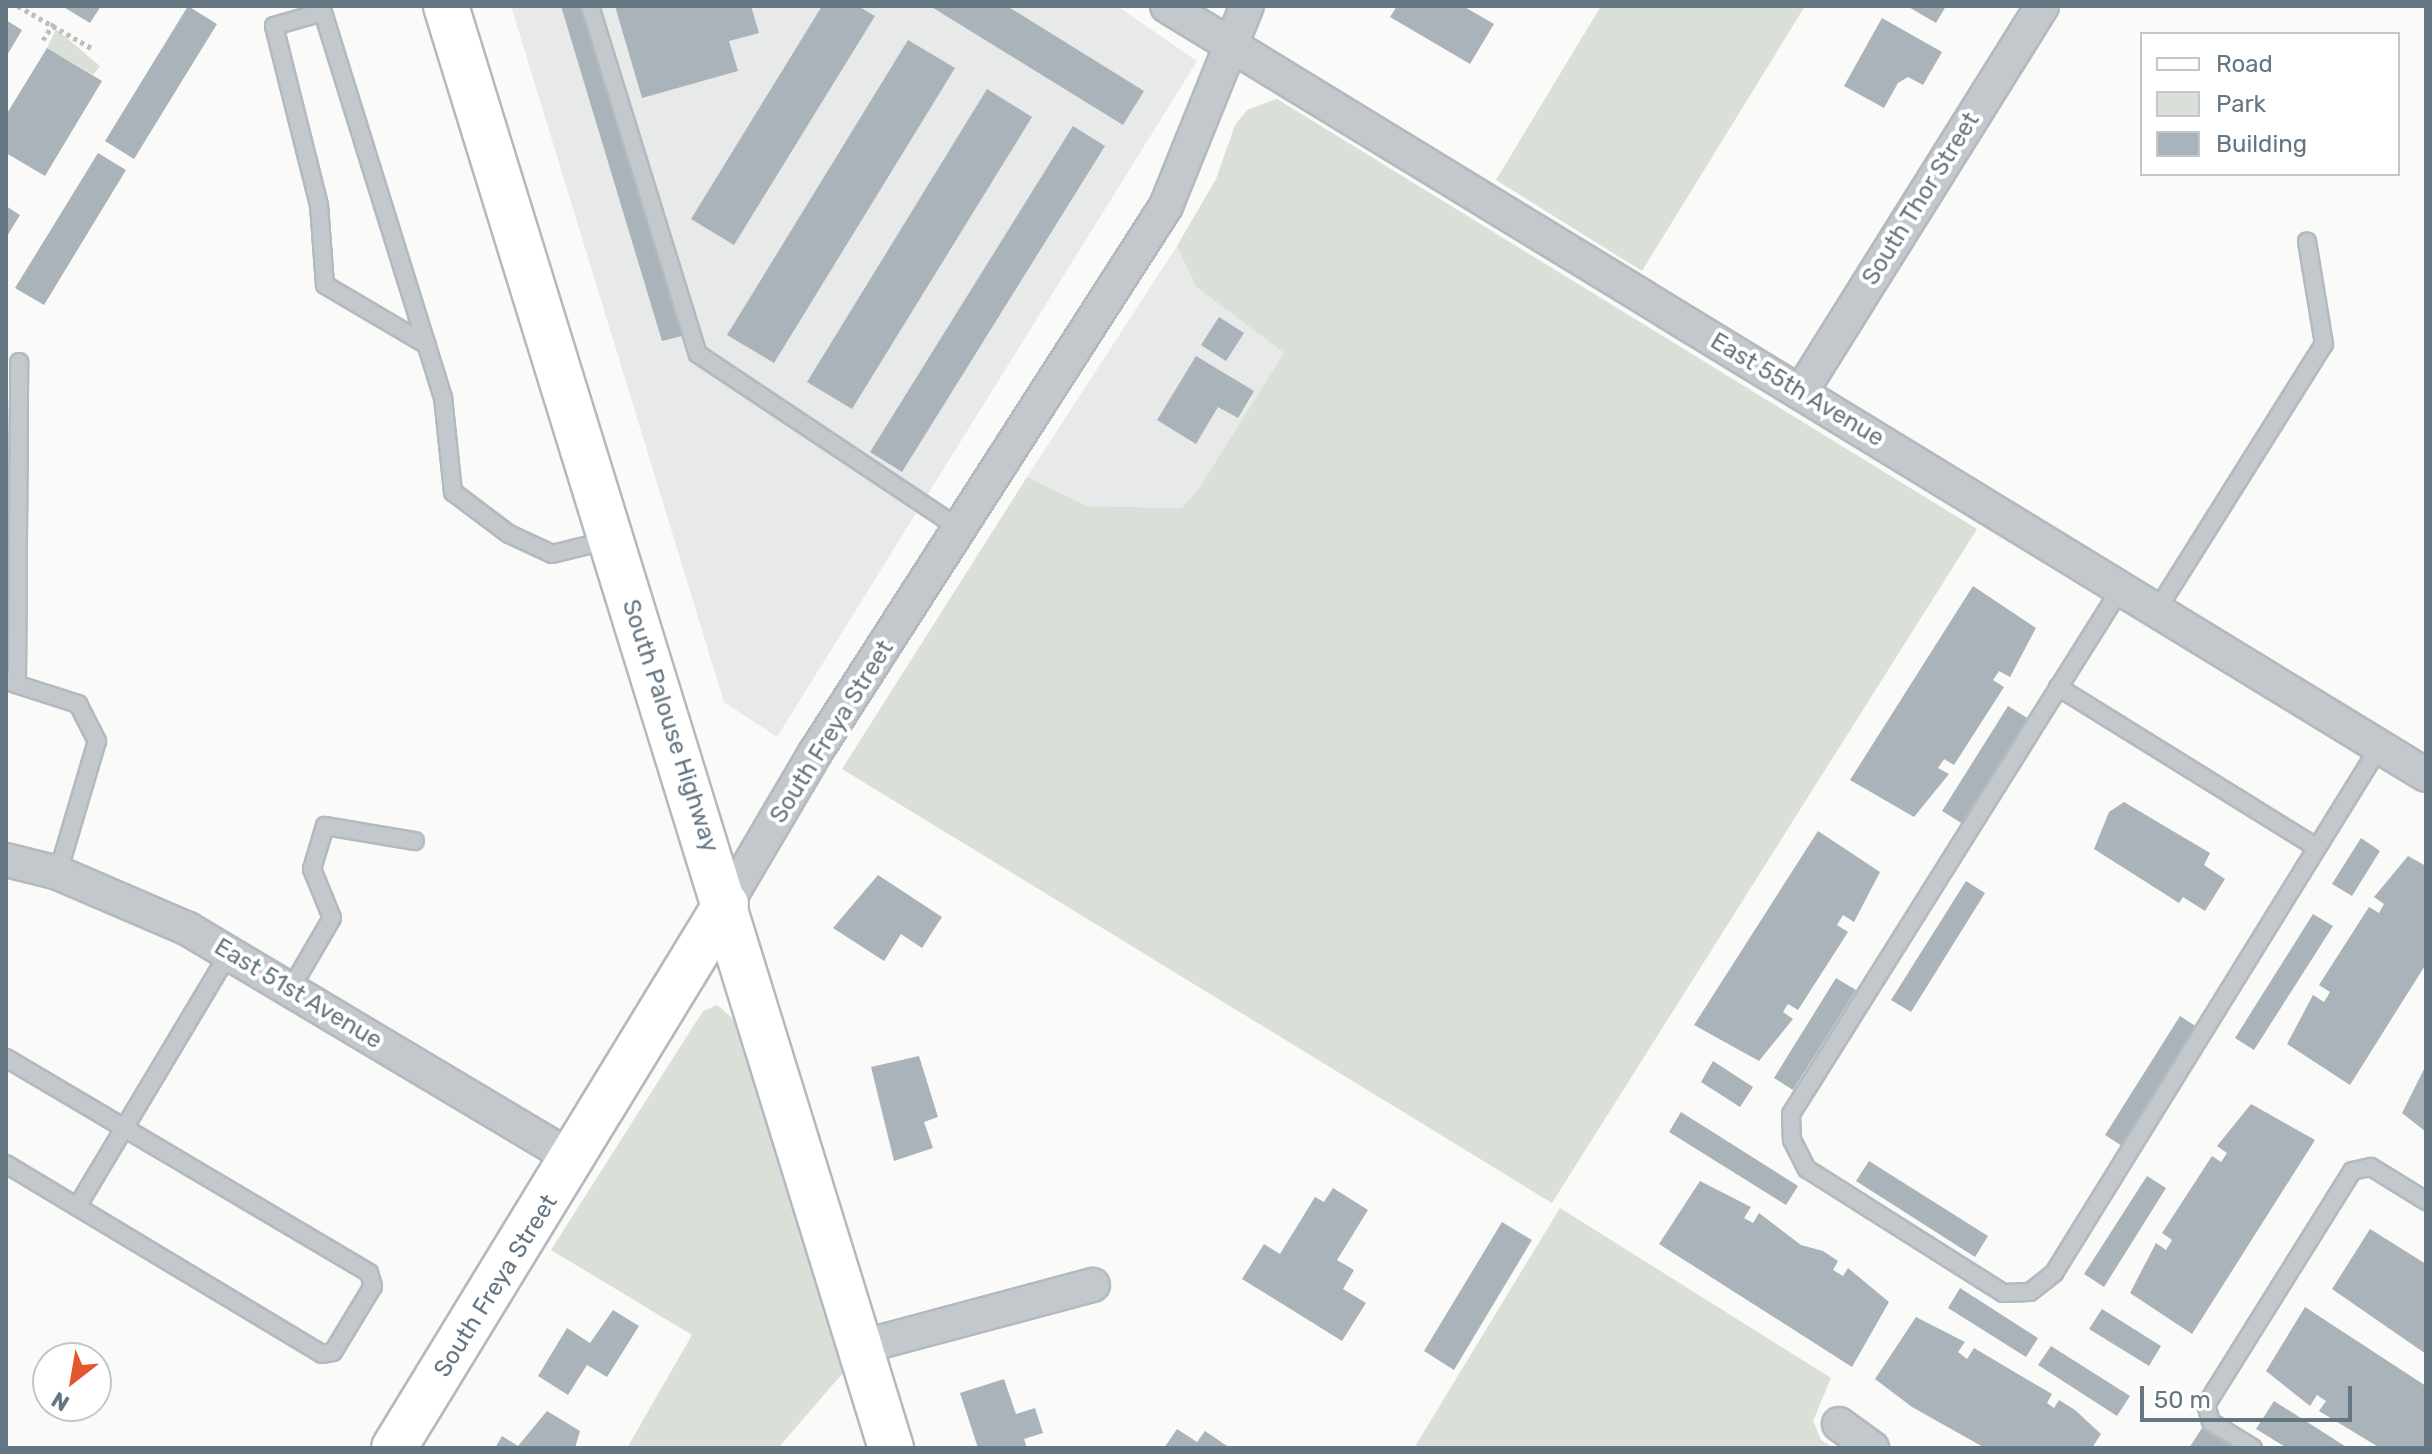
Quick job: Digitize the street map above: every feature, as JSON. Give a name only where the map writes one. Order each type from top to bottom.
[{"type":"main road","name":"South Palouse Highway","points":[[446,6],[726,904],[891,1448]]},
{"type":"main road","name":"South Freya Street","points":[[394,1448],[576,1160],[726,904]]},
{"type":"street","name":"East 55th Avenue","points":[[1167,6],[2426,775]]},
{"type":"street","name":"South Freya Street","points":[[726,904],[815,753],[962,530],[1166,206],[1234,47],[1247,6]]},
{"type":"street","name":"South Thor Street","points":[[1801,392],[2042,6]]},
{"type":"street","name":"East 51st Avenue","points":[[6,860],[58,873],[229,953],[576,1160]]},
{"type":"street","points":[[861,1347],[1093,1285]]},
{"type":"street","points":[[1839,1424],[1872,1448]]},
{"type":"lane","points":[[590,6],[698,354],[962,530]]},
{"type":"lane","points":[[427,345],[325,285],[319,205],[274,26],[322,9],[427,345],[443,397],[453,492],[509,534],[552,554],[611,540]]},
{"type":"lane","points":[[2157,610],[2324,344],[2307,241]]},
{"type":"lane","points":[[19,362],[11,682],[78,704],[97,741],[58,873]]},
{"type":"lane","points":[[2121,588],[1791,1114],[1792,1140],[1807,1169],[2003,1293],[2030,1292],[2054,1273],[2380,746]]},
{"type":"lane","points":[[2058,687],[2316,847]]},
{"type":"lane","points":[[290,990],[332,918],[312,869],[325,826],[415,841]]},
{"type":"lane","points":[[77,1207],[229,953]]},
{"type":"lane","points":[[6,1058],[369,1273],[373,1286],[333,1352],[322,1354],[6,1164]]},
{"type":"lane","points":[[2253,1448],[2211,1422],[2206,1405],[2352,1171],[2371,1167],[2426,1201]]},
{"type":"path","points":[[18,6],[54,23],[93,49]]},
{"type":"path","points":[[43,40],[54,23]]},
{"type":"shaded area","points":[[511,6],[1117,6],[1197,61],[777,737],[724,702]]},
{"type":"shaded area","points":[[1177,246],[1196,287],[1284,353],[1197,491],[1181,508],[1087,506],[1027,477]]},
{"type":"green space","points":[[1601,6],[1805,6],[1642,271],[1496,180]]},
{"type":"green space","points":[[56,29],[100,66],[93,75],[47,48]]},
{"type":"green space","points":[[1277,99],[1977,529],[1552,1203],[842,769],[1027,477],[1087,506],[1181,508],[1197,491],[1284,353],[1196,287],[1177,246],[1216,179],[1235,125],[1247,110]]},
{"type":"green space","points":[[717,1005],[738,1023],[849,1366],[778,1448],[627,1448],[692,1335],[551,1250],[703,1011]]},
{"type":"green space","points":[[1560,1208],[1831,1378],[1813,1421],[1821,1440],[1834,1448],[1414,1448]]},
{"type":"building","points":[[62,6],[101,6],[90,23]]},
{"type":"building","points":[[188,6],[217,24],[134,159],[105,141]]},
{"type":"building","points":[[561,6],[582,6],[682,336],[662,341]]},
{"type":"building","points":[[615,6],[751,6],[759,33],[729,41],[738,71],[642,98]]},
{"type":"building","points":[[822,6],[858,6],[875,16],[734,245],[691,219]]},
{"type":"building","points":[[930,6],[1007,6],[1144,91],[1123,125]]},
{"type":"building","points":[[1397,6],[1463,6],[1494,24],[1470,64],[1390,17]]},
{"type":"building","points":[[1907,6],[1946,6],[1936,23]]},
{"type":"building","points":[[1882,18],[1942,52],[1923,85],[1908,77],[1898,83],[1884,108],[1844,86]]},
{"type":"building","points":[[6,20],[22,30],[6,57]]},
{"type":"building","points":[[908,40],[955,68],[774,363],[727,335]]},
{"type":"building","points":[[47,48],[102,81],[45,176],[6,153],[6,115]]},
{"type":"building","points":[[987,89],[1032,117],[852,409],[807,382]]},
{"type":"building","points":[[1073,126],[1105,146],[902,472],[870,452]]},
{"type":"building","points":[[98,153],[126,170],[44,305],[15,288]]},
{"type":"building","points":[[6,206],[20,215],[6,238]]},
{"type":"building","points":[[1219,317],[1244,333],[1226,361],[1201,345]]},
{"type":"building","points":[[1196,356],[1254,391],[1238,418],[1218,407],[1196,444],[1157,420]]},
{"type":"building","points":[[1973,586],[2036,628],[2010,677],[1999,671],[1993,680],[2004,687],[1954,765],[1944,759],[1938,768],[1949,774],[1914,817],[1850,780]]},
{"type":"building","points":[[2008,706],[2029,719],[1963,824],[1942,811]]},
{"type":"building","points":[[2124,802],[2210,853],[2204,865],[2225,879],[2205,911],[2183,897],[2179,903],[2094,849],[2109,812]]},
{"type":"building","points":[[1818,831],[1880,872],[1854,922],[1843,915],[1837,925],[1848,932],[1798,1010],[1788,1004],[1783,1012],[1793,1019],[1759,1061],[1694,1025]]},
{"type":"building","points":[[2361,838],[2380,851],[2352,896],[2332,884]]},
{"type":"building","points":[[2408,856],[2426,866],[2426,964],[2350,1085],[2287,1044],[2313,995],[2324,1002],[2330,992],[2319,985],[2369,907],[2379,913],[2384,904],[2374,897]]},
{"type":"building","points":[[878,875],[942,917],[922,948],[901,934],[884,961],[833,928]]},
{"type":"building","points":[[1966,881],[1985,893],[1911,1012],[1891,1000]]},
{"type":"building","points":[[2313,914],[2333,926],[2254,1050],[2235,1038]]},
{"type":"building","points":[[1836,978],[1856,990],[1793,1090],[1774,1078]]},
{"type":"building","points":[[2180,1016],[2200,1029],[2125,1148],[2105,1135]]},
{"type":"building","points":[[919,1056],[938,1117],[924,1122],[933,1148],[894,1161],[871,1067]]},
{"type":"building","points":[[1713,1061],[1753,1087],[1740,1107],[1701,1082]]},
{"type":"building","points":[[2426,1065],[2426,1132],[2402,1113]]},
{"type":"building","points":[[2251,1104],[2315,1140],[2192,1334],[2130,1293],[2156,1243],[2166,1250],[2172,1240],[2162,1233],[2212,1156],[2221,1162],[2227,1153],[2217,1146]]},
{"type":"building","points":[[1681,1112],[1798,1186],[1786,1205],[1669,1132]]},
{"type":"building","points":[[1869,1161],[1988,1236],[1975,1257],[1856,1181]]},
{"type":"building","points":[[2147,1176],[2166,1188],[2104,1287],[2084,1274]]},
{"type":"building","points":[[1700,1181],[1751,1207],[1744,1218],[1753,1223],[1759,1213],[1801,1245],[1823,1251],[1838,1261],[1833,1270],[1843,1276],[1848,1268],[1889,1302],[1852,1367],[1659,1244]]},
{"type":"building","points":[[1333,1188],[1368,1210],[1337,1260],[1354,1270],[1343,1289],[1366,1303],[1342,1341],[1242,1279],[1264,1244],[1280,1254],[1315,1197],[1324,1202]]},
{"type":"building","points":[[1502,1222],[1532,1240],[1454,1370],[1424,1351]]},
{"type":"building","points":[[2370,1229],[2426,1264],[2426,1354],[2332,1289]]},
{"type":"building","points":[[1960,1288],[2038,1338],[2026,1357],[1948,1308]]},
{"type":"building","points":[[2305,1307],[2426,1386],[2426,1448],[2380,1448],[2319,1411],[2326,1401],[2317,1395],[2310,1406],[2266,1371]]},
{"type":"building","points":[[2102,1309],[2161,1346],[2149,1366],[2089,1329]]},
{"type":"building","points":[[613,1310],[639,1326],[607,1377],[587,1365],[568,1395],[538,1376],[567,1328],[590,1343]]},
{"type":"building","points":[[1916,1317],[1965,1342],[1958,1352],[1967,1359],[1974,1348],[2052,1394],[2047,1403],[2054,1408],[2059,1400],[2075,1410],[2101,1434],[2092,1448],[1985,1448],[1912,1407],[1875,1379]]},
{"type":"building","points":[[2051,1346],[2130,1396],[2117,1416],[2038,1365]]},
{"type":"building","points":[[1004,1379],[1016,1414],[1035,1408],[1043,1433],[1024,1439],[1027,1448],[978,1448],[960,1393]]},
{"type":"building","points":[[2274,1401],[2348,1448],[2287,1448],[2256,1429]]},
{"type":"building","points":[[547,1411],[580,1431],[575,1448],[495,1448],[502,1436],[518,1446]]},
{"type":"building","points":[[2202,1428],[2233,1448],[2189,1448]]},
{"type":"building","points":[[1177,1429],[1197,1442],[1205,1431],[1230,1448],[1164,1448]]}]
